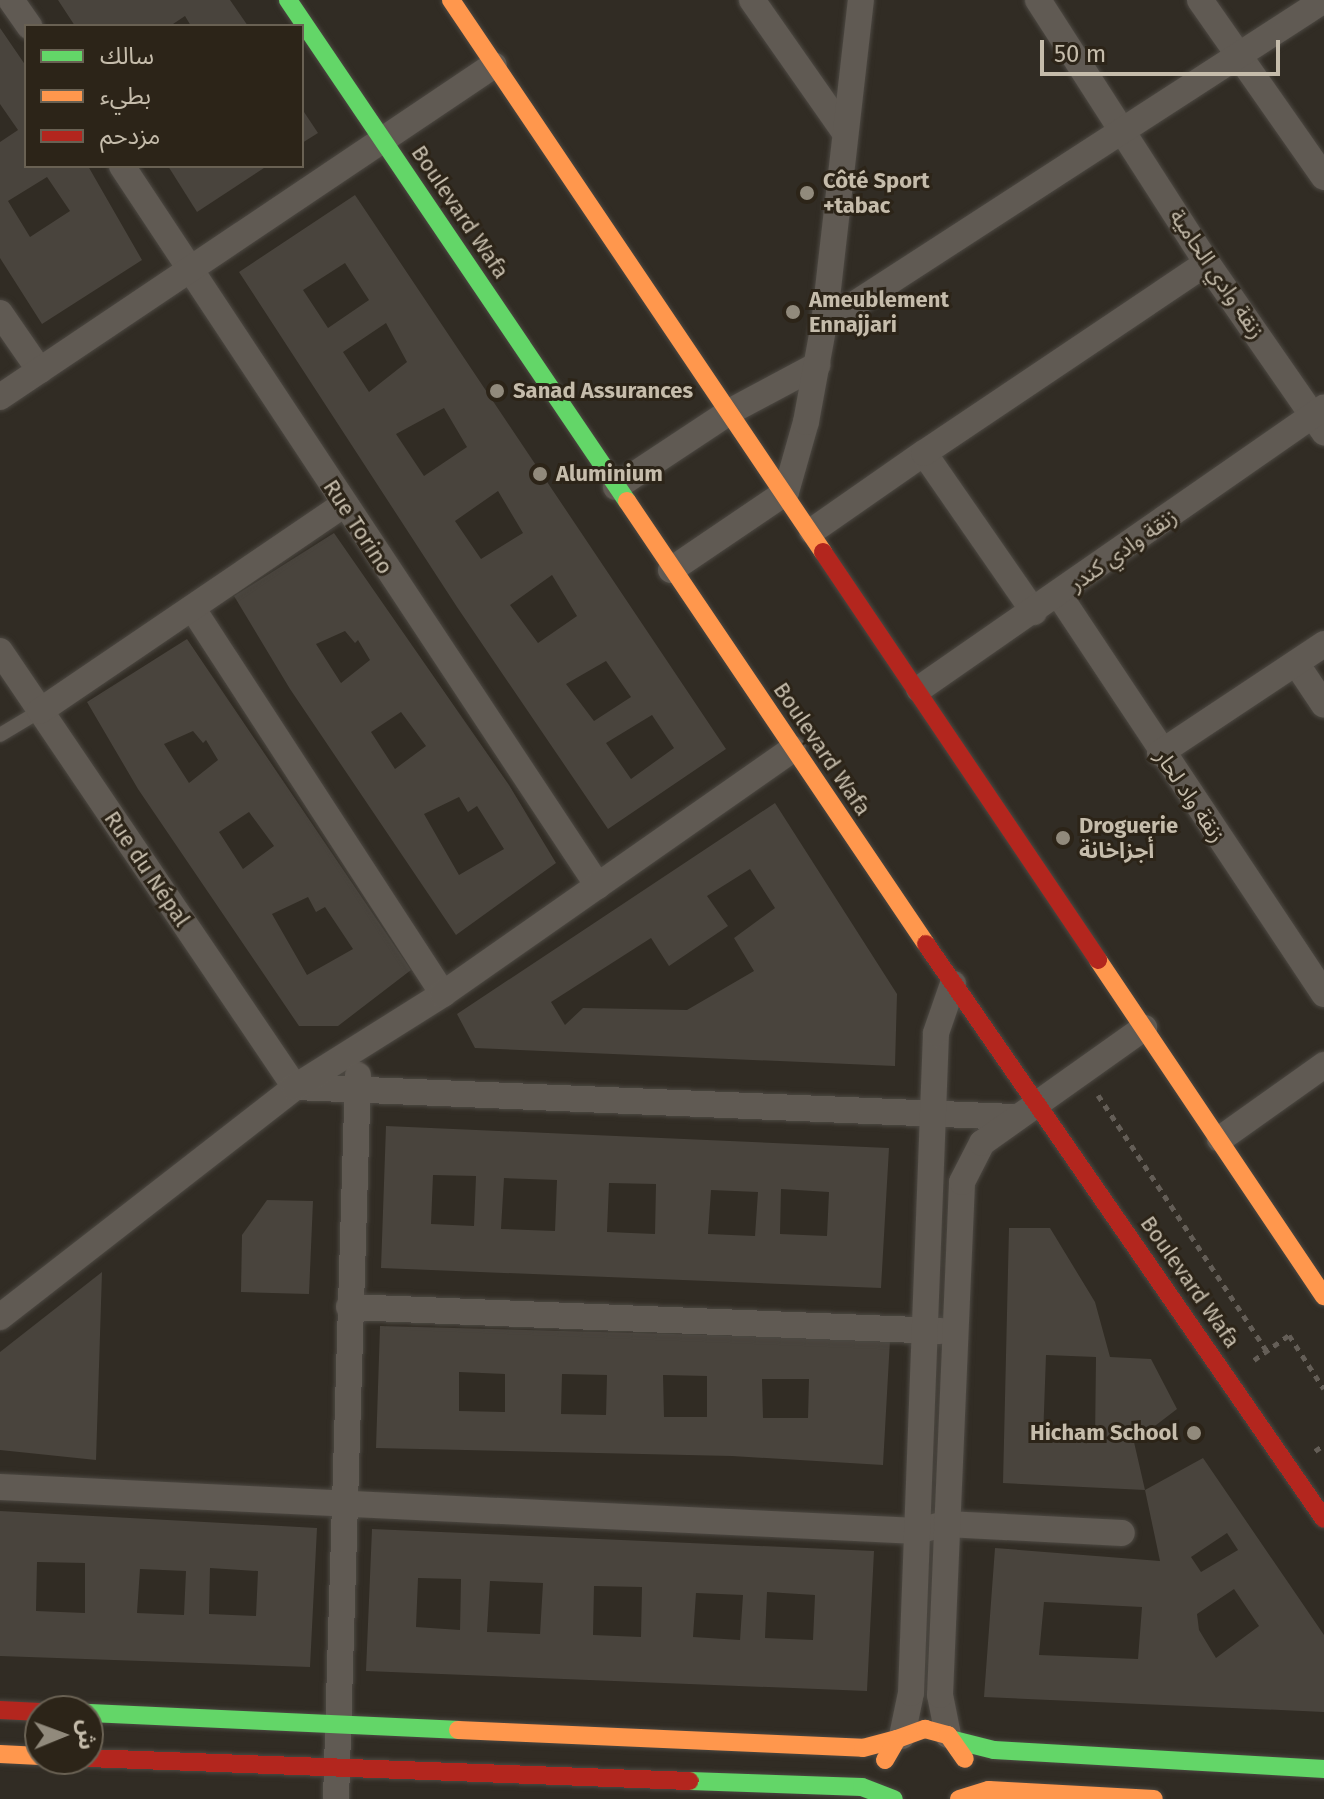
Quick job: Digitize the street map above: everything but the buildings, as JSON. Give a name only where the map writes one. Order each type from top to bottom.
[{"type":"street","points":[[11,0],[28,24]]},
{"type":"street","name":"Boulevard Wafa","points":[[288,0],[953,984],[1324,1519]]},
{"type":"street","points":[[451,0],[919,689],[1324,1296]]},
{"type":"street","points":[[752,0],[845,133]]},
{"type":"street","points":[[671,570],[786,492],[824,324],[861,0]]},
{"type":"street","name":"زنقة وادي الحامية","points":[[1038,0],[1207,263],[1320,419]]},
{"type":"street","points":[[1200,0],[1324,177]]},
{"type":"street","points":[[824,324],[1324,0]]},
{"type":"street","points":[[0,397],[192,272],[494,65]]},
{"type":"street","name":"Rue Torino","points":[[123,168],[343,505],[598,886]]},
{"type":"street","points":[[812,531],[1207,263]]},
{"type":"street","points":[[0,313],[40,371]]},
{"type":"street","points":[[616,487],[731,411],[817,365]]},
{"type":"street","name":"زنقة وادي كندر","points":[[919,689],[1320,419]]},
{"type":"street","points":[[924,453],[1034,612]]},
{"type":"street","points":[[40,711],[343,505]]},
{"type":"street","name":"زنقة واد لحار","points":[[1059,595],[1160,753],[1324,994]]},
{"type":"street","points":[[193,609],[443,994]]},
{"type":"street","points":[[1160,753],[1324,644]]},
{"type":"street","name":"Rue du Népal","points":[[0,651],[295,1087]]},
{"type":"street","points":[[1296,663],[1324,705]]},
{"type":"street","points":[[0,1317],[295,1087],[443,994],[793,749]]},
{"type":"street","points":[[894,1799],[883,1769],[900,1738],[911,1693],[936,1033],[953,984]]},
{"type":"street","points":[[958,1799],[967,1771],[951,1738],[940,1695],[962,1182],[982,1143],[1014,1117],[1144,1028]]},
{"type":"street","points":[[336,1799],[342,1507],[359,1047]]},
{"type":"street","points":[[1220,1139],[1324,1065]]},
{"type":"street","points":[[295,1087],[1014,1117]]},
{"type":"street","points":[[349,1307],[955,1332]]},
{"type":"street","points":[[0,1487],[342,1507],[917,1531],[946,1524],[1122,1533]]},
{"type":"street","points":[[0,1710],[24,1711]]},
{"type":"street","points":[[104,1714],[863,1748],[925,1729],[994,1750],[1324,1769]]},
{"type":"street","points":[[0,1754],[24,1755]]},
{"type":"street","points":[[104,1759],[862,1787],[894,1799]]},
{"type":"street","points":[[958,1799],[989,1790],[1154,1799]]},
{"type":"lane","points":[[0,735],[40,711]]},
{"type":"path","points":[[1082,1071],[1267,1351]]},
{"type":"path","points":[[1289,1335],[1324,1389]]},
{"type":"traffic: fast","points":[[288,0],[627,501]]},
{"type":"traffic: fast","points":[[104,1714],[458,1730]]},
{"type":"traffic: fast","points":[[954,1740],[994,1750],[1324,1769]]},
{"type":"traffic: fast","points":[[690,1781],[862,1787],[894,1799]]},
{"type":"traffic: slow","points":[[451,0],[823,552]]},
{"type":"traffic: slow","points":[[627,501],[926,944]]},
{"type":"traffic: slow","points":[[1098,960],[1324,1296]]},
{"type":"traffic: slow","points":[[885,1760],[897,1739],[925,1729],[948,1735],[965,1759]]},
{"type":"traffic: slow","points":[[458,1730],[863,1748],[897,1739]]},
{"type":"traffic: slow","points":[[0,1754],[24,1755]]},
{"type":"traffic: slow","points":[[959,1799],[989,1790],[1154,1799]]},
{"type":"traffic: jam","points":[[823,552],[1098,960]]},
{"type":"traffic: jam","points":[[926,944],[1324,1519]]},
{"type":"traffic: jam","points":[[0,1710],[24,1711]]},
{"type":"traffic: jam","points":[[104,1759],[690,1781]]},
{"type":"place","name":"Côté Sport +tabac","points":[[807,193]]},
{"type":"place","name":"Ameublement Ennajjari","points":[[793,312]]},
{"type":"place","name":"Sanad Assurances","points":[[497,391]]},
{"type":"place","name":"Aluminium","points":[[540,474]]},
{"type":"place","name":"Droguerie أجزاخانة","points":[[1063,838]]},
{"type":"place","name":"Hicham School","points":[[1194,1433]]}]
